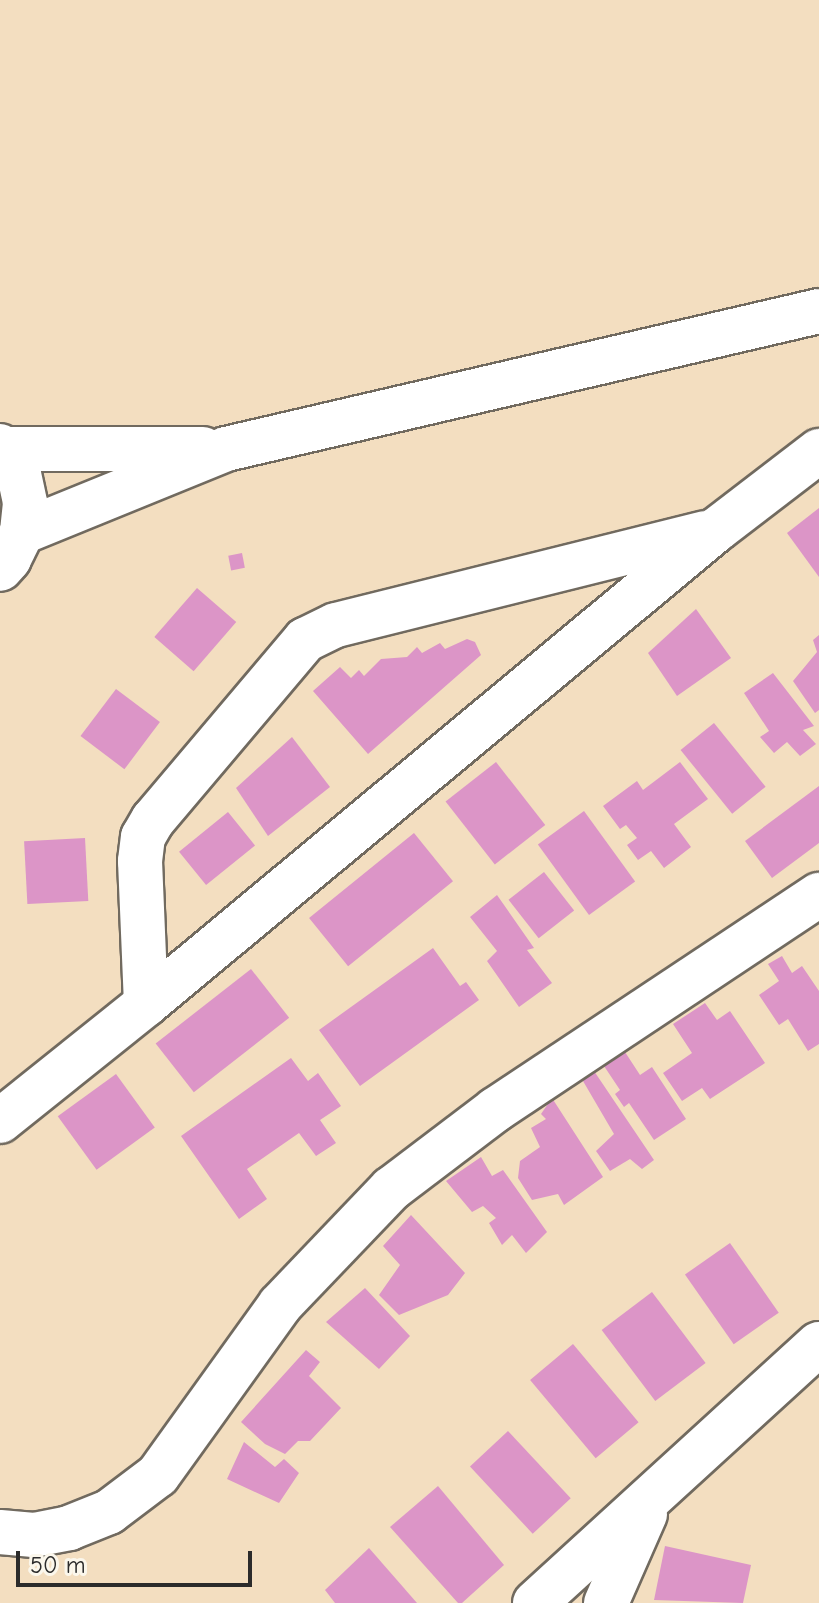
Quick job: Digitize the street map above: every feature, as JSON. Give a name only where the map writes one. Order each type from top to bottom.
[{"type":"street","points":[[22,532],[226,449],[819,311]]},
{"type":"street","points":[[2,448],[226,449]]},
{"type":"street","points":[[0,569],[9,559],[22,532],[25,503],[19,474],[2,448]]},
{"type":"street","points":[[0,1121],[146,1004],[716,530],[819,451]]},
{"type":"street","points":[[146,1004],[140,861],[143,837],[153,820],[305,640],[336,625],[716,530]]},
{"type":"street","points":[[0,1532],[34,1535],[69,1528],[109,1512],[158,1475],[196,1427],[280,1305],[391,1189],[495,1110],[819,895]]},
{"type":"street","points":[[535,1603],[651,1501],[819,1344]]},
{"type":"street","points":[[606,1603],[651,1501]]},
{"type":"building","points":[[819,508],[819,577],[787,533]]},
{"type":"building","points":[[242,553],[245,568],[231,570],[228,556]]},
{"type":"building","points":[[197,588],[236,622],[194,671],[154,637]]},
{"type":"building","points":[[696,609],[731,658],[677,696],[648,653]]},
{"type":"building","points":[[819,635],[819,710],[815,713],[793,681],[817,652],[813,640]]},
{"type":"building","points":[[467,639],[475,642],[481,655],[368,754],[313,691],[340,667],[351,678],[359,670],[364,676],[381,659],[407,657],[417,647],[422,653],[440,643],[445,649]]},
{"type":"building","points":[[773,673],[814,726],[803,730],[816,744],[800,756],[787,742],[774,753],[760,737],[769,731],[744,693]]},
{"type":"building","points":[[116,689],[160,722],[124,769],[80,736]]},
{"type":"building","points":[[714,723],[766,787],[732,814],[681,750]]},
{"type":"building","points":[[292,737],[330,787],[268,836],[236,788]]},
{"type":"building","points":[[496,762],[545,825],[495,864],[446,801]]},
{"type":"building","points":[[680,762],[708,799],[674,824],[691,847],[664,868],[651,851],[638,860],[627,845],[637,838],[626,825],[620,829],[603,806],[637,781],[643,790]]},
{"type":"building","points":[[819,786],[819,843],[772,878],[745,841]]},
{"type":"building","points":[[584,811],[635,881],[589,915],[538,845]]},
{"type":"building","points":[[228,812],[255,845],[206,885],[179,852]]},
{"type":"building","points":[[414,833],[453,881],[348,966],[309,918]]},
{"type":"building","points":[[85,838],[88,901],[27,904],[24,841]]},
{"type":"building","points":[[544,872],[574,911],[539,938],[509,900]]},
{"type":"building","points":[[497,895],[534,948],[527,950],[552,983],[519,1007],[487,961],[497,951],[470,917]]},
{"type":"building","points":[[433,948],[460,986],[466,982],[479,1000],[360,1086],[319,1030]]},
{"type":"building","points":[[782,956],[792,973],[802,966],[819,991],[819,1044],[808,1051],[788,1019],[779,1025],[759,995],[779,981],[768,964]]},
{"type":"building","points":[[251,969],[289,1018],[194,1092],[156,1043]]},
{"type":"building","points":[[705,1003],[717,1020],[730,1011],[765,1063],[710,1099],[702,1088],[682,1101],[663,1073],[692,1053],[673,1024]]},
{"type":"building","points":[[625,1052],[640,1075],[652,1067],[686,1119],[654,1140],[629,1103],[624,1107],[615,1094],[620,1090],[604,1066]]},
{"type":"building","points":[[291,1058],[308,1081],[318,1073],[341,1106],[320,1120],[336,1143],[316,1156],[299,1133],[247,1169],[267,1199],[239,1219],[181,1136]]},
{"type":"building","points":[[594,1071],[654,1160],[642,1169],[630,1159],[610,1171],[596,1151],[614,1134],[583,1081]]},
{"type":"building","points":[[116,1074],[155,1127],[97,1170],[58,1116]]},
{"type":"building","points":[[552,1098],[603,1177],[564,1205],[558,1194],[532,1200],[518,1178],[520,1161],[540,1147],[531,1128],[546,1119],[541,1114]]},
{"type":"building","points":[[481,1157],[492,1176],[503,1170],[547,1232],[526,1253],[512,1235],[502,1245],[489,1223],[496,1218],[483,1206],[472,1212],[446,1181]]},
{"type":"building","points":[[411,1215],[465,1273],[448,1295],[399,1315],[379,1295],[400,1265],[383,1246]]},
{"type":"building","points":[[730,1243],[779,1313],[734,1344],[685,1275]]},
{"type":"building","points":[[365,1288],[410,1336],[379,1369],[326,1322]]},
{"type":"building","points":[[652,1292],[706,1363],[655,1401],[602,1330]]},
{"type":"building","points":[[573,1344],[639,1422],[596,1458],[530,1380]]},
{"type":"building","points":[[306,1350],[320,1362],[309,1376],[341,1408],[310,1441],[298,1441],[285,1454],[265,1444],[241,1422]]},
{"type":"building","points":[[508,1431],[571,1498],[533,1534],[470,1466]]},
{"type":"building","points":[[244,1442],[275,1467],[284,1459],[299,1473],[279,1503],[227,1479]]},
{"type":"building","points":[[438,1486],[504,1565],[462,1603],[458,1603],[390,1527]]},
{"type":"building","points":[[665,1546],[751,1565],[743,1603],[654,1600]]},
{"type":"building","points":[[369,1548],[417,1603],[335,1603],[325,1590]]}]
